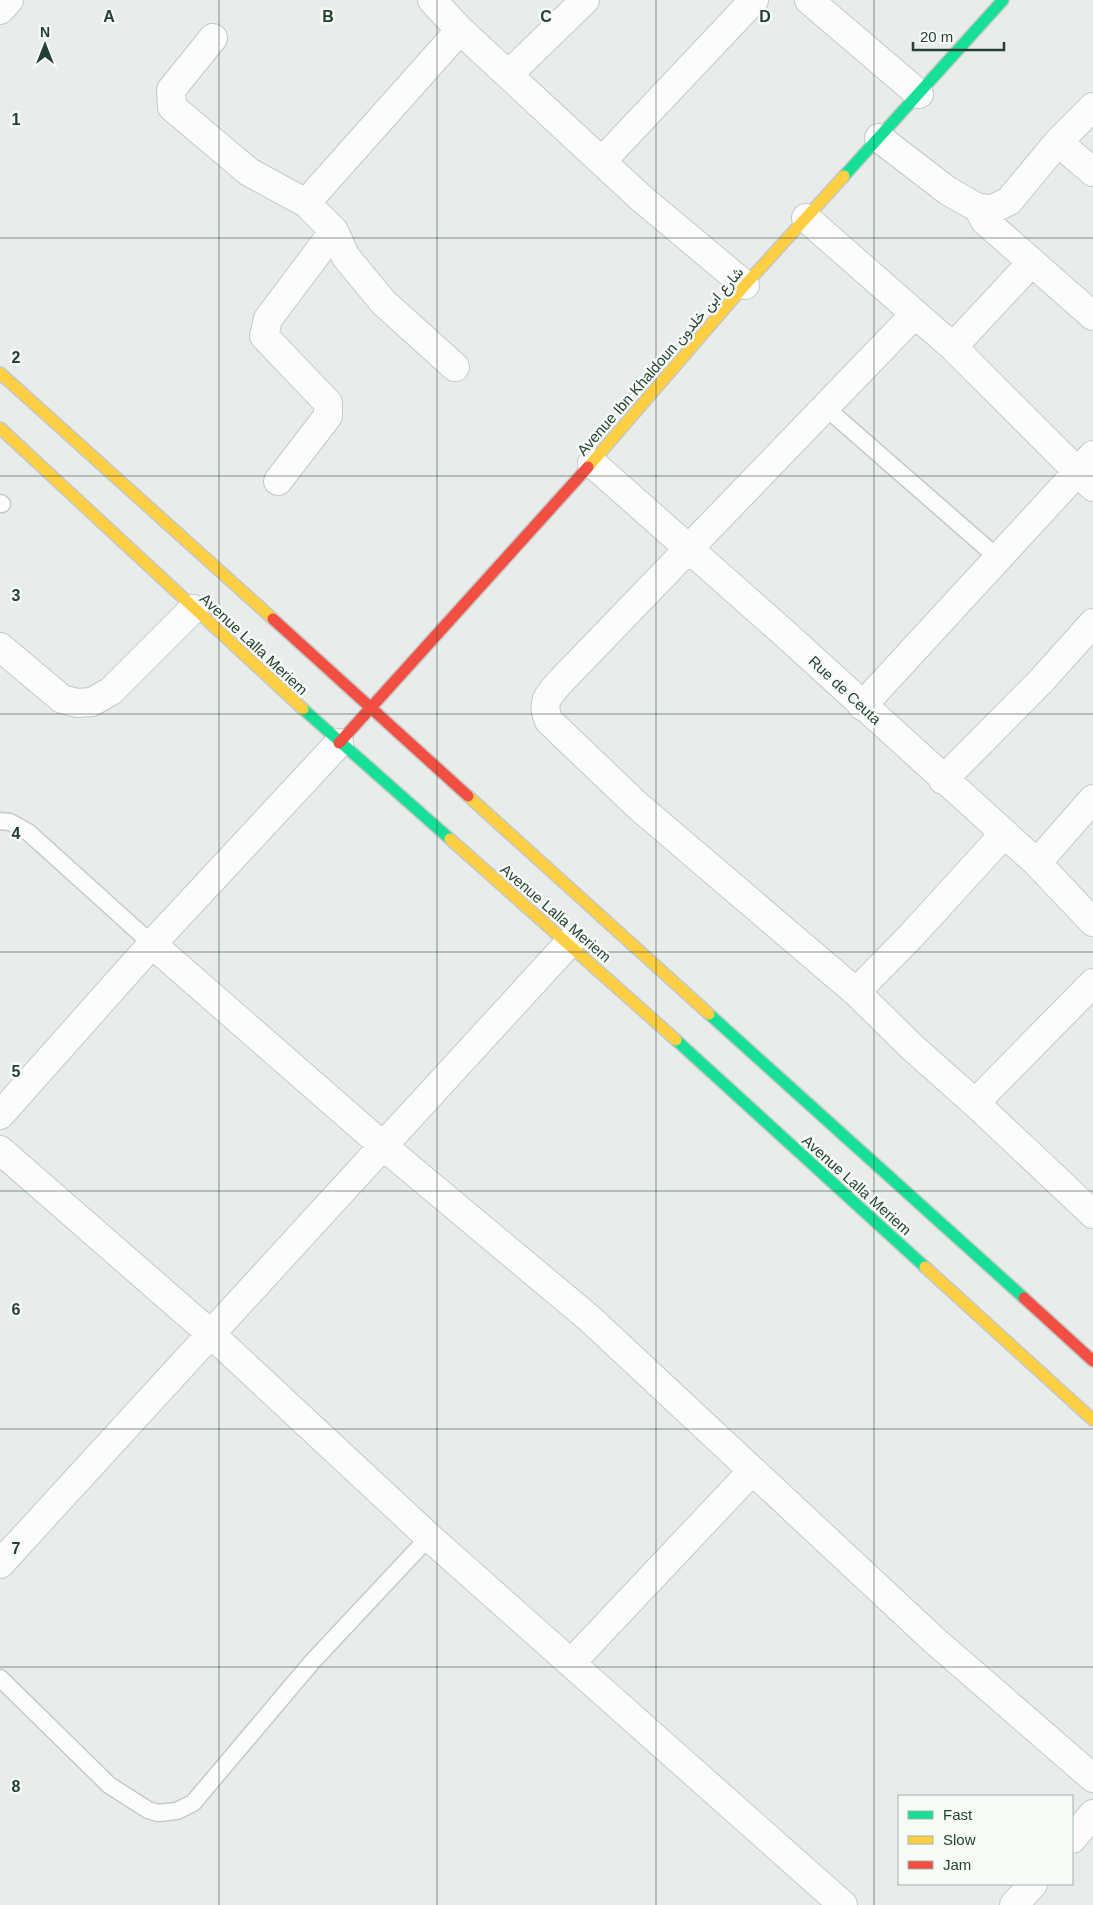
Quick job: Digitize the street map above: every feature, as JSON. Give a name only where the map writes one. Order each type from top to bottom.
[{"type":"street","points":[[0,10],[9,0]]},
{"type":"street","points":[[509,74],[585,0]]},
{"type":"street","points":[[602,161],[754,0]]},
{"type":"street","name":"Avenue Ibn Khaldoun شارع ابن خلدون","points":[[339,743],[370,706],[592,463],[745,285],[1003,0]]},
{"type":"street","points":[[434,1],[460,30],[641,198],[745,285]]},
{"type":"street","points":[[810,1],[919,94]]},
{"type":"street","points":[[306,203],[460,30]]},
{"type":"street","points":[[213,38],[171,90],[172,107],[249,172],[306,203],[334,231],[346,257],[383,302],[456,367]]},
{"type":"street","points":[[878,138],[921,172],[978,208],[993,209],[1009,201],[1058,142],[1093,106]]},
{"type":"street","points":[[1058,142],[1093,172]]},
{"type":"street","points":[[978,208],[985,221],[1093,316]]},
{"type":"street","points":[[806,218],[953,347],[1088,471],[998,558],[862,706]]},
{"type":"street","points":[[278,481],[328,416],[328,403],[264,336],[268,319],[334,231]]},
{"type":"street","points":[[953,347],[1031,262]]},
{"type":"street","points":[[914,314],[562,680],[547,697],[544,710],[549,721],[638,806],[856,992],[913,1048],[975,1103],[1093,1214]]},
{"type":"street","name":"Avenue Lalla Meriem","points":[[0,372],[1093,1361]]},
{"type":"street","name":"Avenue Lalla Meriem","points":[[0,428],[339,743],[569,943],[1093,1420]]},
{"type":"street","name":"Rue de Ceuta","points":[[592,463],[1037,863],[1093,922]]},
{"type":"street","points":[[0,647],[62,699],[77,704],[92,702],[111,691],[161,638],[193,609]]},
{"type":"street","points":[[943,780],[1041,681],[1093,623]]},
{"type":"street","points":[[0,1115],[152,944],[339,743]]},
{"type":"street","points":[[1037,863],[1093,799]]},
{"type":"street","points":[[856,992],[911,936],[1004,834]]},
{"type":"street","points":[[0,1564],[212,1335],[382,1146],[569,943]]},
{"type":"street","points":[[152,944],[382,1146],[589,1318],[934,1640],[1093,1778]]},
{"type":"street","points":[[975,1103],[1093,982]]},
{"type":"street","points":[[0,1150],[212,1335],[429,1537],[843,1905]]},
{"type":"street","points":[[571,1663],[752,1471]]},
{"type":"street","points":[[1073,1838],[1093,1814]]},
{"type":"street","points":[[1014,1905],[1032,1885]]},
{"type":"lane","points":[[825,407],[998,558]]},
{"type":"lane","points":[[0,821],[10,822],[28,832],[152,944]]},
{"type":"lane","points":[[0,1678],[110,1785],[148,1810],[158,1813],[177,1811],[193,1803],[312,1662],[429,1537]]},
{"type":"traffic: fast","points":[[844,176],[1003,0]]},
{"type":"traffic: fast","points":[[303,709],[450,839]]},
{"type":"traffic: fast","points":[[709,1014],[1024,1298]]},
{"type":"traffic: fast","points":[[676,1040],[925,1267]]},
{"type":"traffic: slow","points":[[588,467],[745,285],[844,176]]},
{"type":"traffic: slow","points":[[0,373],[273,619]]},
{"type":"traffic: slow","points":[[0,428],[303,709]]},
{"type":"traffic: slow","points":[[468,796],[709,1014]]},
{"type":"traffic: slow","points":[[450,839],[676,1040]]},
{"type":"traffic: slow","points":[[925,1267],[1093,1420]]},
{"type":"traffic: jam","points":[[339,743],[588,467]]},
{"type":"traffic: jam","points":[[273,619],[468,796]]},
{"type":"traffic: jam","points":[[1024,1298],[1093,1361]]}]
